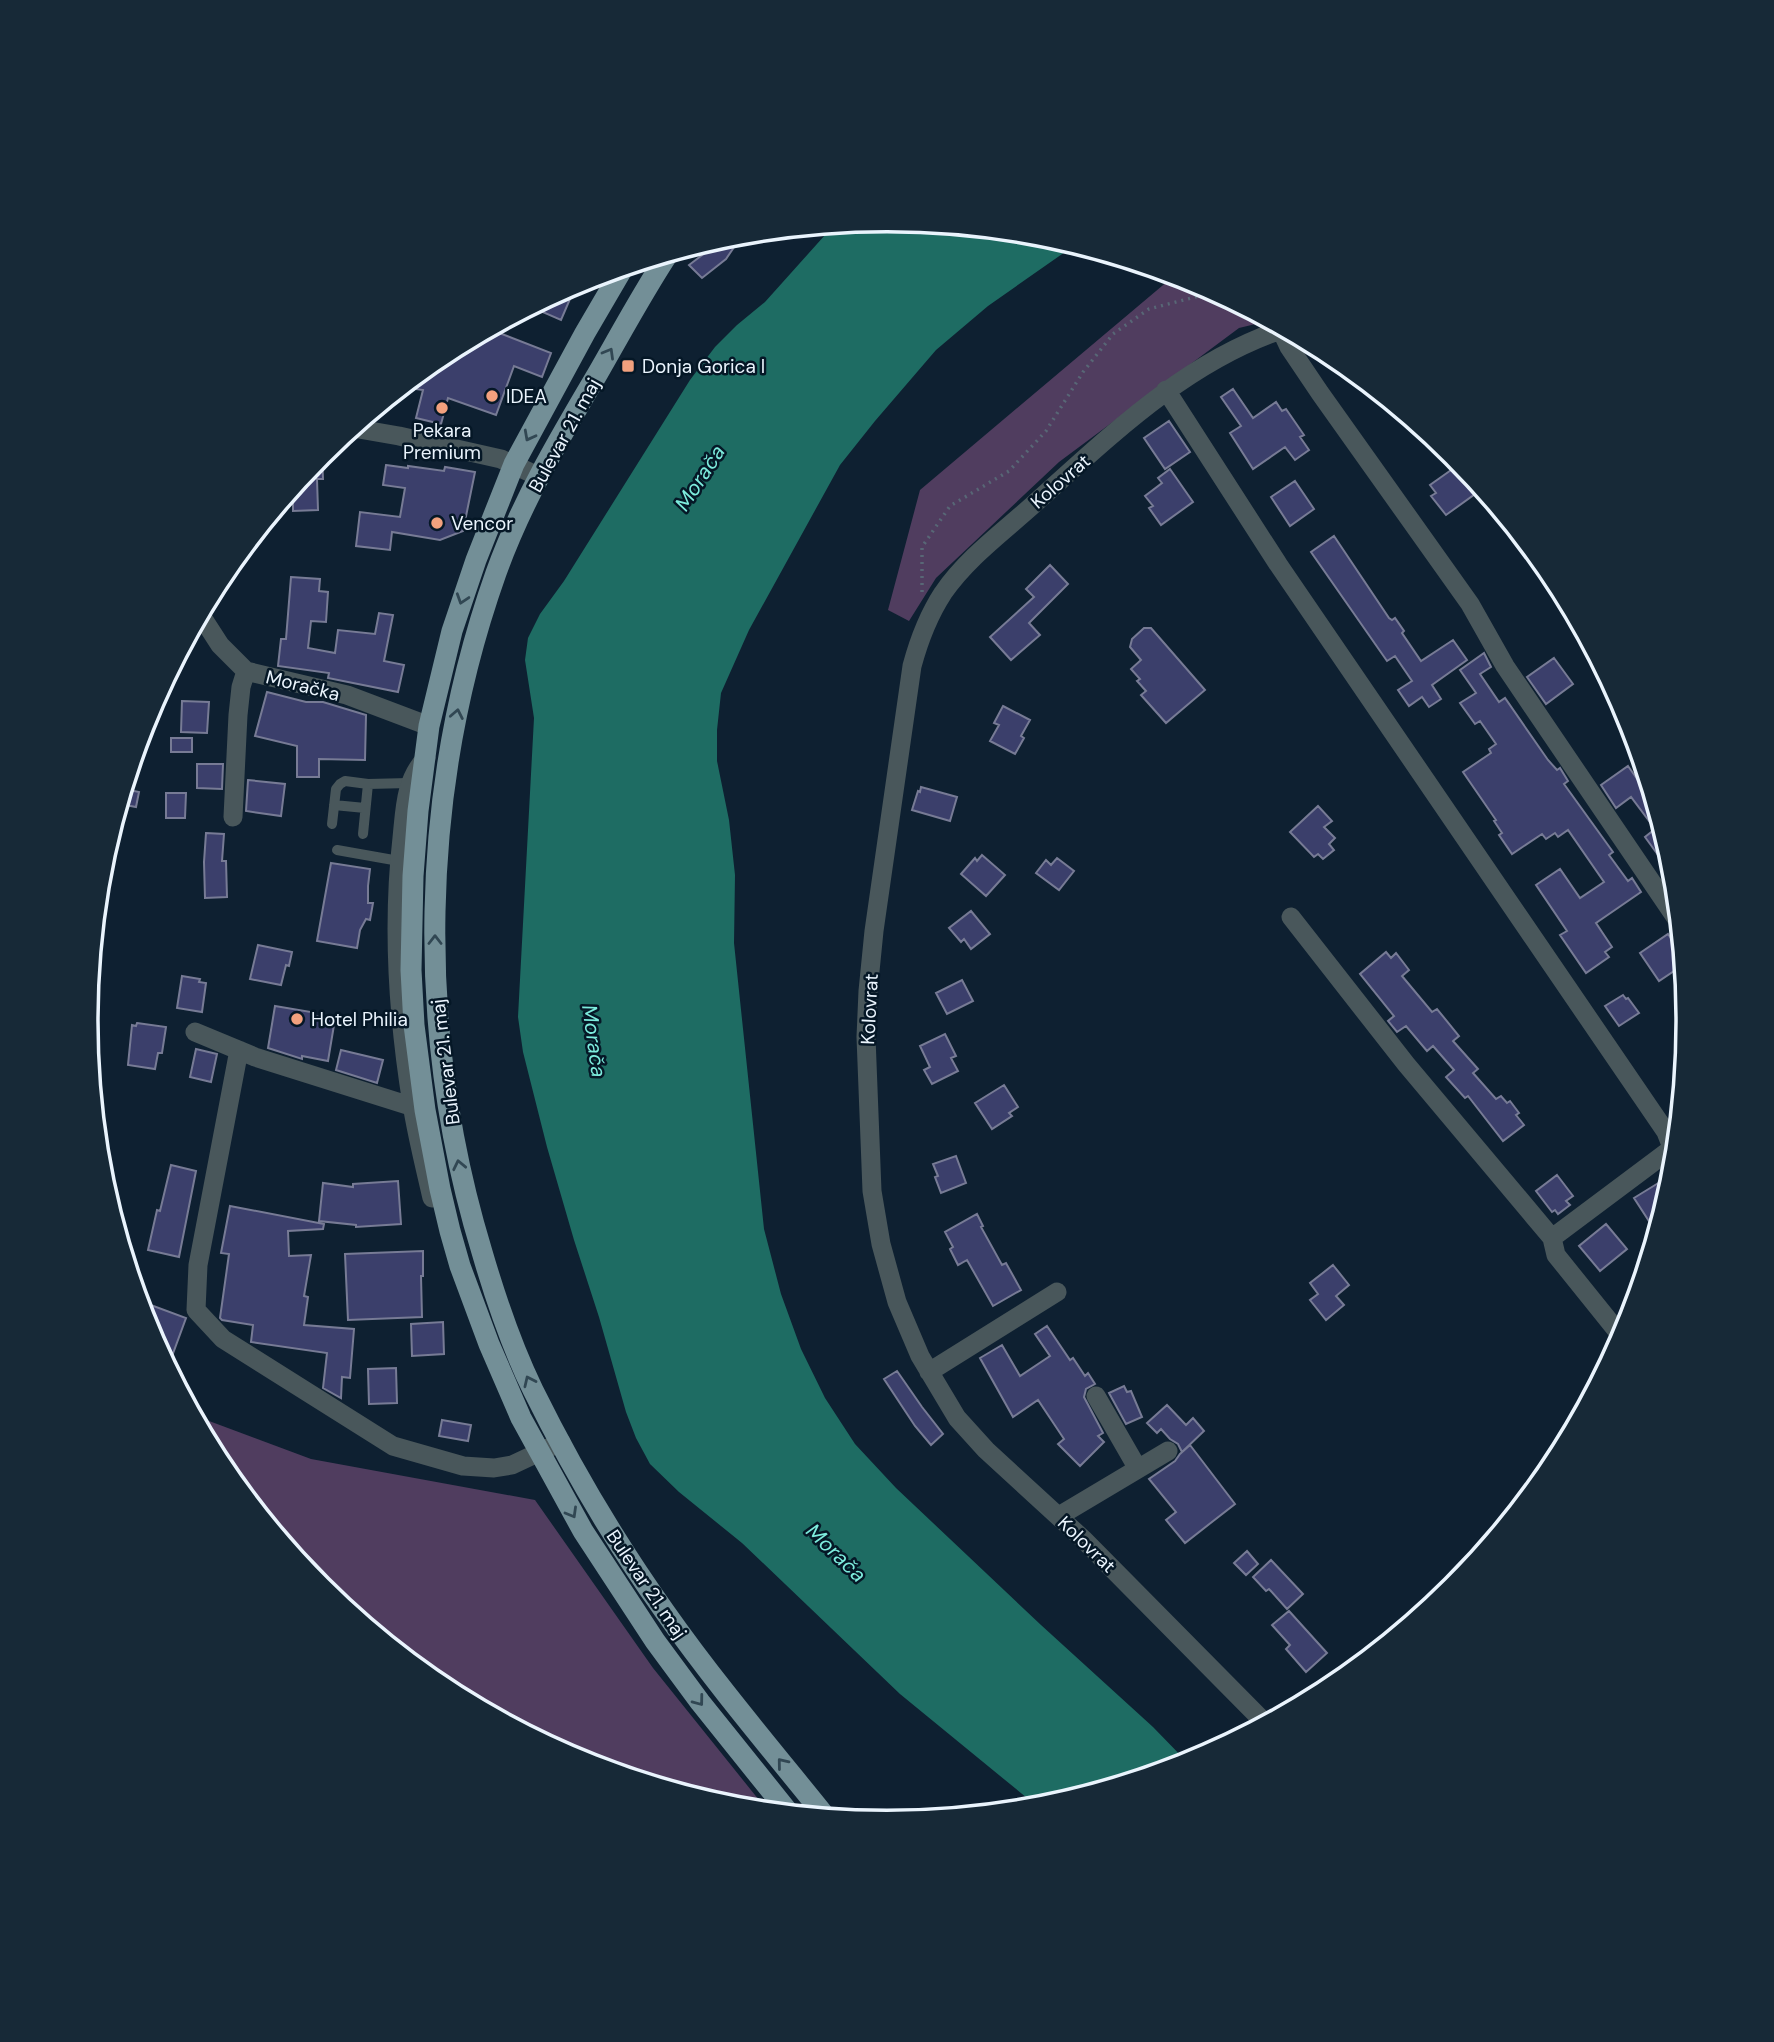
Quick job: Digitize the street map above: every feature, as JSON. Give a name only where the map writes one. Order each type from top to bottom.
[{"type":"main road","name":"Bulevar 21. maj","points":[[661,266],[574,412],[540,477],[496,572],[475,637],[449,758],[437,859],[435,960],[440,1039],[454,1143],[474,1225],[516,1353],[536,1397],[595,1506],[667,1616],[817,1806]]},
{"type":"main road","name":"Bulevar 21. maj","points":[[617,280],[514,464],[462,601],[429,726],[413,876],[411,970],[418,1108],[460,1266],[489,1344],[521,1418],[583,1531],[655,1641],[700,1702],[781,1803]]},
{"type":"street","name":"Kolovrat","points":[[1259,1717],[1083,1539],[986,1450],[957,1418],[929,1372],[897,1302],[875,1218],[866,1037],[874,931],[912,666],[927,622],[943,594],[974,557],[1166,390],[1234,350],[1274,334]]},
{"type":"street","points":[[1287,341],[1320,393],[1470,604],[1505,666],[1667,905]]},
{"type":"street","points":[[1166,390],[1278,564],[1667,1135]]},
{"type":"street","points":[[364,430],[501,459],[540,477]]},
{"type":"street","name":"Moračka","points":[[206,623],[220,645],[246,671],[347,695],[429,726]]},
{"type":"street","points":[[233,817],[238,715],[246,671]]},
{"type":"street","points":[[195,1032],[239,1050],[418,1108],[399,983],[397,915],[399,861],[409,783],[418,766],[426,758]]},
{"type":"street","points":[[1291,917],[1406,1064],[1552,1238],[1556,1255],[1614,1327]]},
{"type":"street","points":[[239,1050],[198,1265],[196,1310],[223,1339],[393,1446],[450,1464],[484,1468],[512,1465],[561,1442]]},
{"type":"street","points":[[1552,1238],[1664,1154]]},
{"type":"street","points":[[929,1372],[1056,1292]]},
{"type":"street","points":[[1096,1396],[1138,1469]]},
{"type":"street","points":[[1059,1516],[1168,1451]]},
{"type":"lane","points":[[332,824],[336,789],[345,781],[409,783]]},
{"type":"lane","points":[[363,834],[368,783]]},
{"type":"lane","points":[[334,805],[365,808]]},
{"type":"lane","points":[[337,850],[399,861]]},
{"type":"path","points":[[927,622],[922,600],[922,547],[950,506],[1009,471],[1046,431],[1083,372],[1113,334],[1149,309],[1198,296]]},
{"type":"shaded area","points":[[1165,283],[1256,324],[1239,328],[1059,462],[936,578],[909,621],[888,610],[920,490]]},
{"type":"shaded area","points":[[207,1420],[311,1459],[535,1500],[653,1668],[758,1799],[683,1783],[585,1750],[538,1729],[449,1677],[407,1647],[329,1579],[261,1501]]},
{"type":"water","name":"Morača","points":[[887,232],[939,234],[990,239],[1064,253],[988,306],[936,350],[840,465],[749,630],[721,693],[717,730],[717,761],[729,820],[735,875],[734,943],[764,1229],[781,1294],[801,1349],[825,1398],[855,1444],[896,1488],[1179,1754],[1091,1783],[1041,1795],[1026,1797],[900,1694],[742,1543],[679,1492],[650,1464],[626,1412],[547,1147],[523,1052],[518,1017],[534,718],[525,660],[528,638],[540,614],[564,581],[690,380],[715,347],[765,302],[825,235]]},
{"type":"building","points":[[734,247],[726,259],[702,278],[689,265],[703,254]]},
{"type":"building","points":[[570,299],[570,299],[561,320],[541,311]]},
{"type":"building","points":[[501,334],[551,353],[542,377],[514,366],[496,415],[448,398],[441,424],[416,418],[423,390],[416,389]]},
{"type":"building","points":[[1233,389],[1253,418],[1276,402],[1282,411],[1286,409],[1304,435],[1300,437],[1309,450],[1295,460],[1285,447],[1253,469],[1230,433],[1241,426],[1221,397]]},
{"type":"building","points":[[1169,421],[1190,452],[1165,469],[1144,438]]},
{"type":"building","points":[[386,465],[444,471],[445,467],[475,472],[463,531],[440,540],[392,532],[390,550],[356,546],[360,512],[400,517],[405,488],[383,485]]},
{"type":"building","points":[[1170,469],[1193,502],[1161,525],[1149,508],[1153,506],[1145,496],[1162,483],[1158,478]]},
{"type":"building","points":[[323,470],[323,479],[317,479],[318,510],[293,511],[293,502]]},
{"type":"building","points":[[1451,470],[1474,495],[1446,515],[1431,496],[1436,493],[1430,485]]},
{"type":"building","points":[[1295,481],[1314,509],[1290,526],[1271,497]]},
{"type":"building","points":[[1334,536],[1389,618],[1395,618],[1421,661],[1453,640],[1467,660],[1432,685],[1441,699],[1429,707],[1422,697],[1409,706],[1398,690],[1412,681],[1395,656],[1387,661],[1311,552]]},
{"type":"building","points":[[1050,565],[1068,584],[1029,623],[1040,635],[1011,660],[990,637],[1034,597],[1026,589]]},
{"type":"building","points":[[291,577],[320,579],[319,591],[328,592],[326,622],[311,621],[308,648],[335,653],[338,630],[375,634],[379,613],[393,615],[384,661],[404,665],[398,692],[328,678],[329,673],[278,666],[281,639],[286,639]]},
{"type":"building","points":[[1144,628],[1151,628],[1205,690],[1166,723],[1141,695],[1146,691],[1131,669],[1141,660],[1130,647],[1132,639]]},
{"type":"building","points":[[1484,653],[1491,667],[1480,674],[1499,702],[1505,698],[1548,760],[1557,770],[1560,768],[1568,781],[1564,784],[1613,852],[1609,855],[1628,881],[1632,878],[1641,892],[1596,923],[1612,947],[1605,952],[1609,957],[1586,973],[1560,935],[1567,931],[1536,885],[1560,869],[1580,898],[1604,882],[1568,830],[1558,837],[1555,833],[1546,839],[1542,834],[1512,854],[1499,835],[1502,833],[1494,821],[1496,820],[1463,772],[1491,753],[1489,749],[1496,744],[1480,721],[1475,724],[1460,703],[1476,693],[1460,670]]},
{"type":"building","points":[[1554,658],[1573,684],[1546,704],[1527,677]]},
{"type":"building","points":[[267,692],[306,702],[323,702],[366,715],[365,760],[319,759],[319,777],[297,777],[297,746],[255,736]]},
{"type":"building","points":[[182,701],[209,702],[207,733],[181,732]]},
{"type":"building","points":[[1003,706],[1030,720],[1015,754],[990,741],[999,725],[994,723]]},
{"type":"building","points":[[171,738],[192,738],[192,752],[171,752]]},
{"type":"building","points":[[197,764],[223,764],[222,789],[197,788]]},
{"type":"building","points":[[1628,766],[1638,780],[1650,823],[1631,797],[1616,808],[1601,785]]},
{"type":"building","points":[[248,780],[285,784],[281,816],[246,811]]},
{"type":"building","points":[[921,787],[957,797],[950,821],[912,810]]},
{"type":"building","points":[[133,791],[139,792],[136,807],[128,806]]},
{"type":"building","points":[[166,793],[186,793],[185,818],[166,818]]},
{"type":"building","points":[[1318,806],[1332,821],[1324,827],[1335,838],[1329,844],[1334,850],[1323,859],[1318,854],[1314,857],[1290,832]]},
{"type":"building","points":[[1652,831],[1658,855],[1645,837]]},
{"type":"building","points":[[206,833],[224,834],[222,861],[226,861],[227,897],[205,898]]},
{"type":"building","points":[[982,855],[1005,875],[986,896],[961,874],[975,858],[977,861]]},
{"type":"building","points":[[1057,858],[1074,871],[1059,890],[1036,873],[1046,860],[1051,865]]},
{"type":"building","points":[[331,863],[370,869],[368,903],[373,903],[370,920],[366,919],[360,930],[357,948],[317,941]]},
{"type":"building","points":[[971,911],[990,934],[971,949],[964,939],[961,942],[949,928]]},
{"type":"building","points":[[1668,934],[1671,938],[1674,971],[1659,981],[1640,953]]},
{"type":"building","points":[[258,945],[292,952],[281,985],[250,979]]},
{"type":"building","points":[[1386,952],[1391,958],[1396,953],[1409,970],[1402,976],[1432,1012],[1437,1009],[1459,1036],[1453,1041],[1478,1069],[1473,1073],[1496,1099],[1501,1096],[1507,1103],[1510,1101],[1519,1113],[1516,1115],[1524,1125],[1503,1141],[1468,1096],[1465,1098],[1446,1077],[1454,1070],[1433,1046],[1427,1051],[1406,1026],[1397,1032],[1388,1021],[1394,1016],[1360,974]]},
{"type":"building","points":[[182,976],[200,979],[199,982],[206,983],[202,1012],[177,1008]]},
{"type":"building","points":[[962,980],[973,1001],[947,1014],[936,993]]},
{"type":"building","points":[[1623,995],[1639,1013],[1619,1026],[1605,1006]]},
{"type":"building","points":[[275,1006],[335,1019],[328,1061],[302,1056],[302,1059],[268,1048]]},
{"type":"building","points":[[137,1023],[166,1027],[162,1053],[158,1053],[155,1069],[128,1065],[132,1025],[136,1026]]},
{"type":"building","points":[[945,1034],[956,1056],[951,1058],[958,1071],[932,1084],[924,1070],[930,1067],[920,1046]]},
{"type":"building","points":[[196,1049],[217,1054],[211,1082],[190,1077]]},
{"type":"building","points":[[341,1050],[383,1060],[377,1083],[336,1070]]},
{"type":"building","points":[[1004,1085],[1018,1107],[1009,1113],[1012,1116],[992,1129],[975,1103]]},
{"type":"building","points":[[956,1156],[966,1183],[941,1193],[933,1164]]},
{"type":"building","points":[[171,1165],[196,1171],[179,1257],[148,1250]]},
{"type":"building","points":[[1557,1175],[1573,1196],[1566,1201],[1570,1205],[1558,1214],[1555,1210],[1552,1212],[1536,1191]]},
{"type":"building","points":[[398,1181],[401,1224],[356,1227],[319,1221],[323,1183],[353,1187],[353,1184]]},
{"type":"building","points":[[1659,1182],[1650,1222],[1634,1198]]},
{"type":"building","points":[[230,1206],[324,1224],[323,1229],[288,1231],[289,1256],[311,1255],[304,1296],[308,1297],[304,1325],[354,1329],[350,1378],[342,1377],[341,1398],[323,1388],[327,1353],[251,1342],[253,1325],[220,1318],[229,1254],[221,1253]]},
{"type":"building","points":[[977,1214],[983,1226],[981,1227],[1002,1265],[1006,1263],[1021,1290],[993,1306],[967,1260],[958,1265],[945,1232]]},
{"type":"building","points":[[1606,1224],[1627,1249],[1600,1271],[1579,1246]]},
{"type":"building","points":[[423,1251],[422,1317],[348,1320],[345,1254]]},
{"type":"building","points":[[1333,1265],[1349,1285],[1336,1296],[1344,1305],[1326,1320],[1310,1300],[1318,1294],[1310,1283]]},
{"type":"building","points":[[151,1305],[186,1318],[172,1355]]},
{"type":"building","points":[[443,1322],[444,1354],[412,1356],[411,1324]]},
{"type":"building","points":[[1047,1326],[1070,1360],[1073,1358],[1085,1376],[1088,1373],[1095,1384],[1086,1389],[1084,1397],[1103,1433],[1098,1436],[1104,1442],[1080,1466],[1058,1444],[1064,1439],[1038,1400],[1013,1417],[980,1358],[1002,1345],[1020,1376],[1050,1356],[1035,1334]]},
{"type":"building","points":[[396,1368],[397,1403],[369,1404],[368,1369]]},
{"type":"building","points":[[897,1371],[943,1434],[931,1445],[884,1379]]},
{"type":"building","points":[[1124,1386],[1127,1392],[1131,1391],[1142,1417],[1126,1424],[1109,1393]]},
{"type":"building","points":[[1167,1405],[1186,1425],[1193,1418],[1204,1431],[1182,1452],[1178,1444],[1161,1429],[1157,1433],[1147,1423]]},
{"type":"building","points":[[442,1420],[471,1425],[468,1441],[439,1436]]},
{"type":"building","points":[[1190,1445],[1235,1504],[1185,1543],[1166,1520],[1176,1512],[1149,1479],[1175,1461]]},
{"type":"building","points":[[1247,1551],[1258,1564],[1246,1575],[1234,1563]]},
{"type":"building","points":[[1271,1560],[1303,1594],[1287,1609],[1269,1589],[1266,1591],[1253,1577]]},
{"type":"building","points":[[1289,1611],[1327,1653],[1306,1672],[1286,1649],[1290,1645],[1272,1625]]},
{"type":"place","name":"Donja Gorica I","points":[[628,366]]},
{"type":"place","name":"IDEA","points":[[492,396]]},
{"type":"place","name":"Pekara Premium","points":[[442,408]]},
{"type":"place","name":"Vencor","points":[[437,523]]},
{"type":"place","name":"Hotel Philia","points":[[297,1019]]}]
